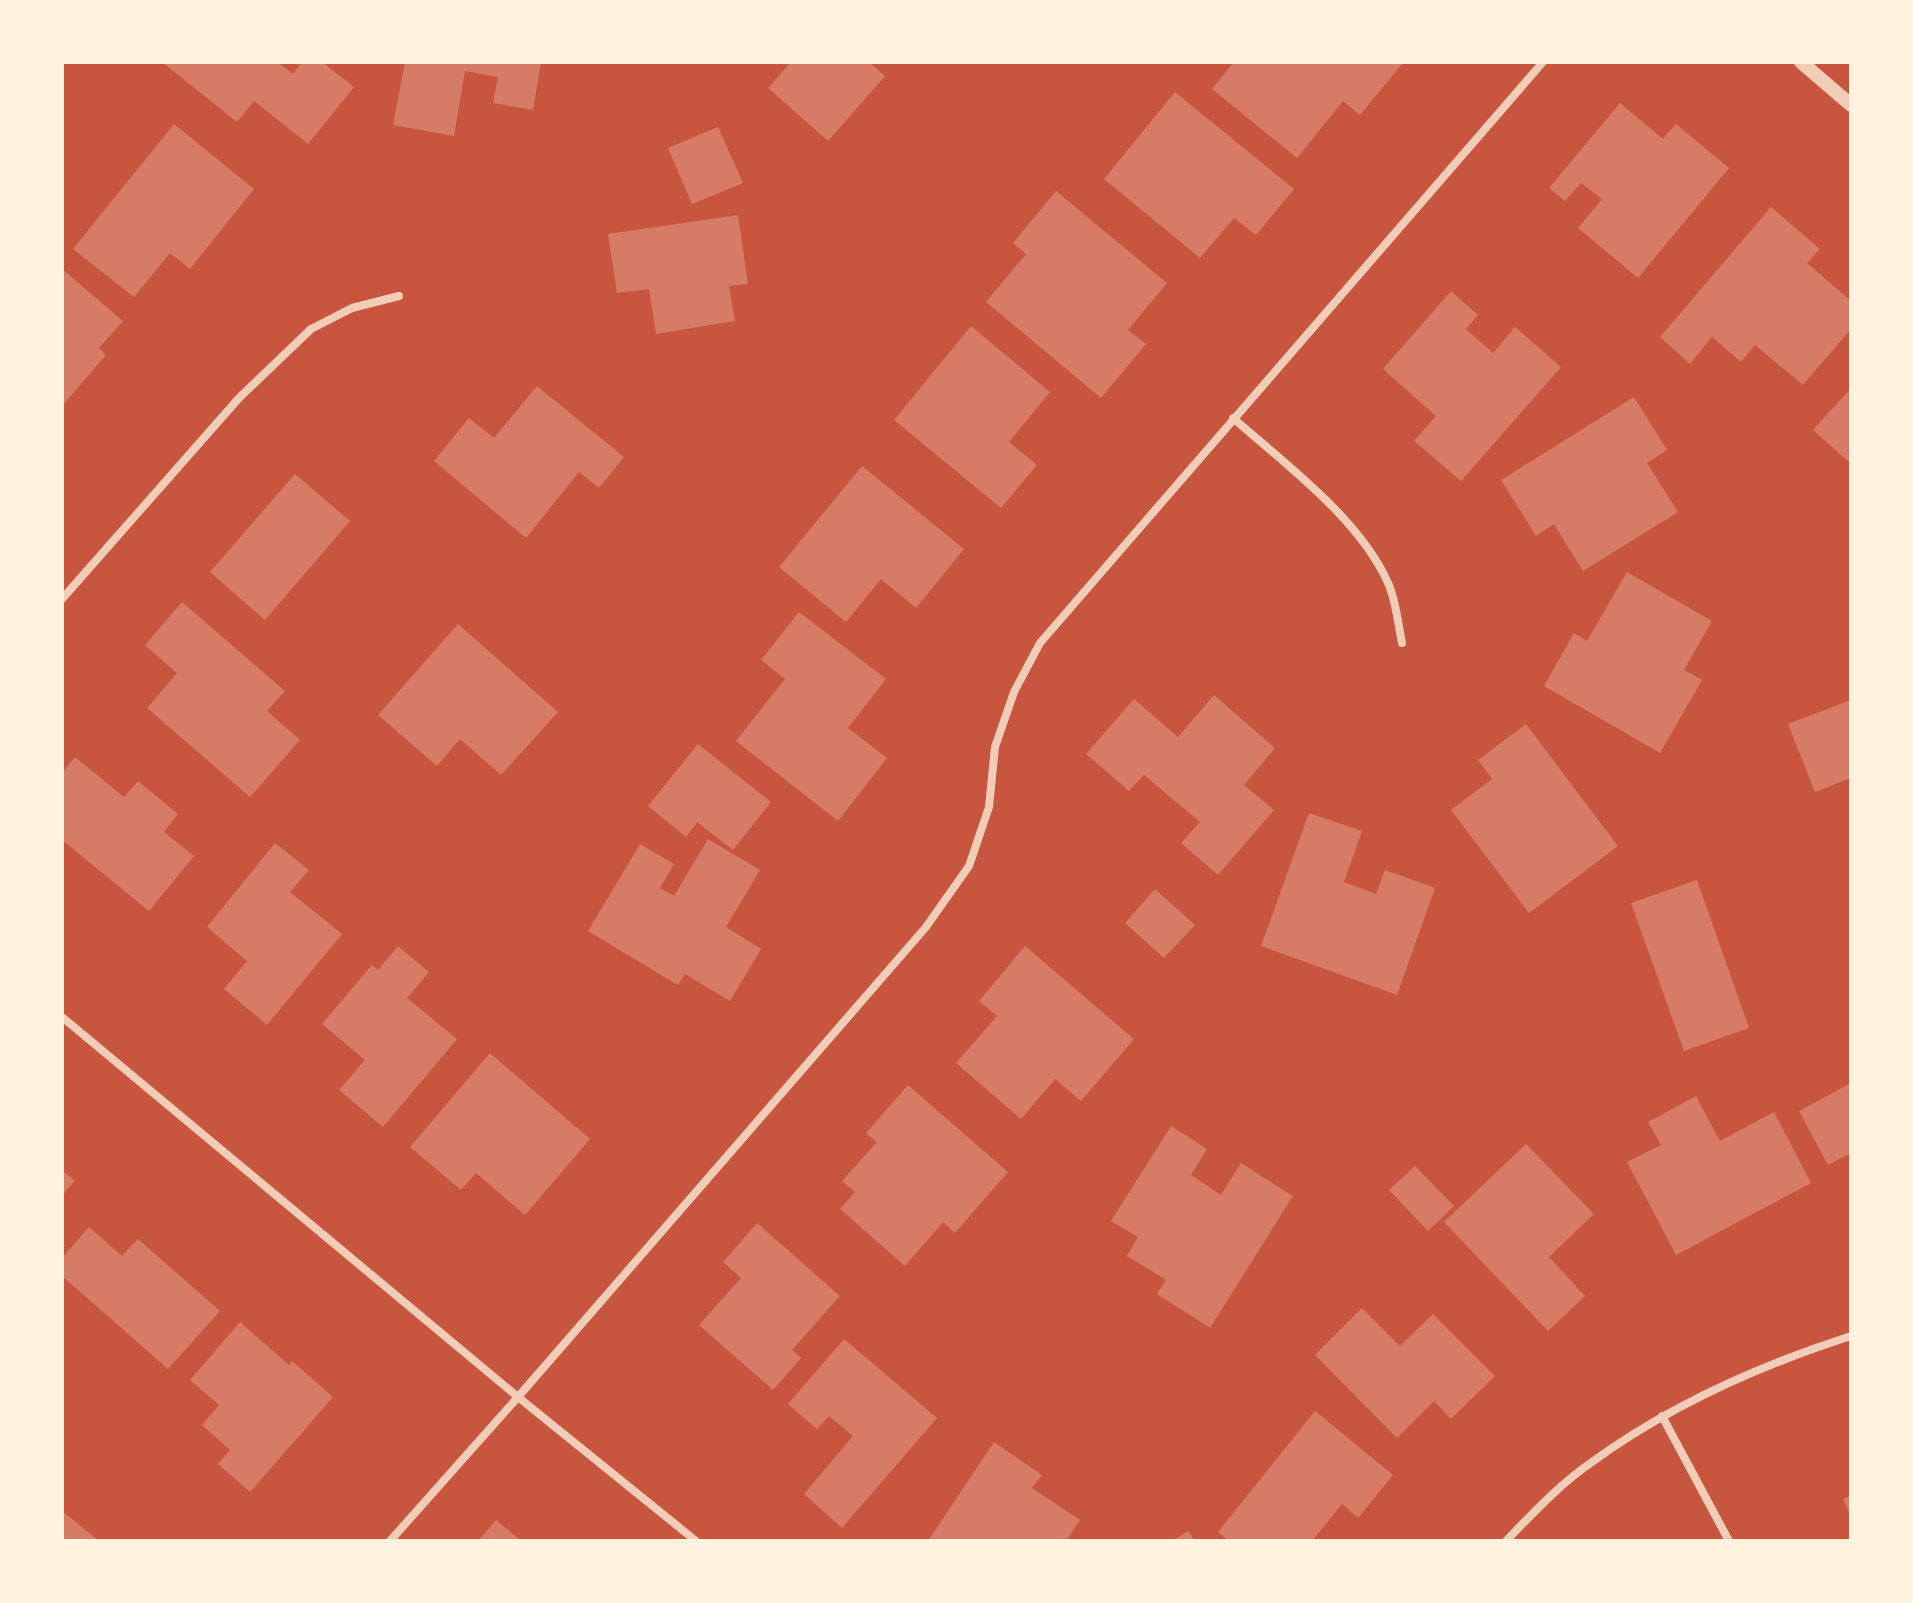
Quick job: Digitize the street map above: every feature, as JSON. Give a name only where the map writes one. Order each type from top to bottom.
[{"type":"street","points":[[390,1541],[926,927],[969,866],[989,807],[995,747],[1014,692],[1040,643],[1543,62]]},
{"type":"street","points":[[1801,62],[1851,105]]},
{"type":"street","points":[[62,599],[239,398],[311,329],[352,308],[399,296]]},
{"type":"street","points":[[1233,418],[1356,532],[1389,583],[1402,643]]},
{"type":"street","points":[[62,1017],[518,1397],[696,1541]]},
{"type":"street","points":[[1506,1541],[1590,1463],[1662,1416],[1802,1352],[1851,1336]]},
{"type":"street","points":[[1662,1416],[1729,1541]]},
{"type":"building","points":[[162,62],[282,62],[280,64],[293,74],[302,62],[322,62],[354,87],[308,144],[254,101],[237,122]]},
{"type":"building","points":[[405,62],[541,62],[533,110],[493,103],[498,77],[465,71],[454,136],[393,125]]},
{"type":"building","points":[[791,62],[869,62],[885,76],[828,141],[768,88]]},
{"type":"building","points":[[1234,62],[1402,64],[1360,115],[1343,101],[1297,158],[1212,89]]},
{"type":"building","points":[[1175,92],[1294,189],[1256,235],[1234,218],[1200,258],[1104,179]]},
{"type":"building","points":[[1620,103],[1663,139],[1676,124],[1729,168],[1638,278],[1578,228],[1602,199],[1581,183],[1565,201],[1549,188]]},
{"type":"building","points":[[174,124],[254,189],[190,269],[170,253],[134,297],[73,249]]},
{"type":"building","points":[[718,127],[743,183],[692,204],[668,148]]},
{"type":"building","points":[[1056,191],[1167,283],[1128,330],[1146,344],[1101,398],[986,302],[1026,254],[1013,243]]},
{"type":"building","points":[[1771,207],[1820,249],[1807,263],[1851,301],[1851,329],[1803,385],[1755,345],[1741,362],[1712,337],[1690,364],[1660,337]]},
{"type":"building","points":[[738,215],[748,284],[729,286],[735,321],[656,334],[649,289],[617,293],[608,234]]},
{"type":"building","points":[[62,269],[123,321],[99,348],[106,355],[62,406]]},
{"type":"building","points":[[1451,291],[1478,315],[1466,329],[1493,353],[1515,327],[1561,367],[1461,481],[1414,441],[1436,416],[1383,369]]},
{"type":"building","points":[[971,326],[1050,392],[1009,442],[1037,465],[1001,508],[894,420]]},
{"type":"building","points":[[537,386],[624,457],[599,488],[579,472],[526,538],[434,461],[469,418],[494,438]]},
{"type":"building","points":[[1851,388],[1851,464],[1813,430]]},
{"type":"building","points":[[1634,397],[1667,450],[1647,463],[1678,512],[1583,571],[1554,524],[1536,536],[1501,480]]},
{"type":"building","points":[[862,466],[964,549],[916,608],[881,579],[846,622],[779,567]]},
{"type":"building","points":[[295,474],[350,521],[265,620],[210,572]]},
{"type":"building","points":[[1627,572],[1712,621],[1684,670],[1702,680],[1660,753],[1544,686],[1574,633],[1587,641]]},
{"type":"building","points":[[182,602],[285,691],[267,711],[300,740],[250,797],[147,708],[177,673],[145,645]]},
{"type":"building","points":[[799,612],[886,679],[848,728],[887,758],[838,821],[736,741],[785,679],[761,660]]},
{"type":"building","points":[[458,624],[558,712],[501,775],[460,739],[437,766],[378,715]]},
{"type":"building","points":[[1214,695],[1275,748],[1244,785],[1274,810],[1218,875],[1181,843],[1200,822],[1144,775],[1129,791],[1086,754],[1134,699],[1178,737]]},
{"type":"building","points":[[1851,700],[1851,778],[1815,792],[1788,724]]},
{"type":"building","points":[[1526,724],[1618,846],[1529,913],[1451,810],[1492,779],[1478,760]]},
{"type":"building","points":[[698,744],[771,802],[733,850],[697,822],[686,837],[648,806]]},
{"type":"building","points":[[75,757],[124,797],[138,781],[178,814],[164,832],[194,856],[149,911],[62,840],[62,773]]},
{"type":"building","points":[[1309,813],[1362,831],[1344,882],[1376,894],[1385,870],[1435,888],[1397,995],[1261,946]]},
{"type":"building","points":[[708,839],[760,870],[726,927],[761,949],[730,1001],[685,974],[678,985],[588,931],[640,844],[674,864],[660,888],[674,896]]},
{"type":"building","points":[[275,843],[309,870],[290,892],[342,934],[267,1025],[224,989],[247,961],[207,927]]},
{"type":"building","points":[[1697,880],[1749,1028],[1684,1051],[1631,903]]},
{"type":"building","points":[[1155,889],[1195,925],[1164,958],[1125,923]]},
{"type":"building","points":[[398,946],[429,972],[407,998],[457,1039],[383,1127],[339,1090],[365,1060],[322,1024],[372,965],[378,970]]},
{"type":"building","points":[[1025,946],[1134,1039],[1081,1101],[1055,1079],[1021,1119],[956,1063],[997,1016],[979,1001]]},
{"type":"building","points":[[490,1053],[590,1139],[525,1215],[476,1173],[461,1190],[410,1147]]},
{"type":"building","points":[[1851,1083],[1851,1153],[1828,1165],[1799,1111]]},
{"type":"building","points":[[908,1085],[1008,1172],[955,1233],[943,1222],[905,1266],[840,1209],[855,1192],[842,1181],[877,1142],[866,1133]]},
{"type":"building","points":[[1696,1096],[1720,1141],[1774,1112],[1811,1183],[1676,1255],[1627,1162],[1661,1145],[1648,1122]]},
{"type":"building","points":[[1171,1126],[1207,1149],[1191,1175],[1221,1195],[1241,1163],[1293,1196],[1210,1328],[1157,1294],[1166,1280],[1127,1256],[1138,1237],[1111,1221]]},
{"type":"building","points":[[1526,1144],[1594,1214],[1549,1257],[1585,1296],[1548,1331],[1444,1222]]},
{"type":"building","points":[[1415,1166],[1454,1206],[1428,1231],[1389,1190]]},
{"type":"building","points":[[62,1170],[75,1181],[62,1195]]},
{"type":"building","points":[[757,1223],[840,1296],[792,1350],[801,1358],[773,1390],[699,1325],[741,1278],[723,1262]]},
{"type":"building","points":[[89,1227],[122,1256],[138,1239],[220,1311],[168,1369],[62,1276],[62,1258]]},
{"type":"building","points":[[1362,1308],[1400,1346],[1433,1314],[1495,1376],[1451,1419],[1434,1401],[1397,1438],[1315,1355]]},
{"type":"building","points":[[240,1322],[289,1365],[292,1361],[333,1397],[250,1492],[218,1464],[230,1450],[202,1425],[219,1405],[190,1380]]},
{"type":"building","points":[[844,1339],[937,1418],[842,1528],[804,1494],[853,1436],[829,1416],[817,1429],[788,1404]]},
{"type":"building","points":[[1315,1411],[1393,1475],[1358,1518],[1342,1504],[1312,1541],[1229,1541],[1218,1532]]},
{"type":"building","points":[[994,1442],[1042,1475],[1032,1488],[1080,1520],[1066,1541],[928,1541]]},
{"type":"building","points":[[1851,1495],[1851,1517],[1843,1499]]},
{"type":"building","points":[[62,1511],[99,1541],[62,1541]]},
{"type":"building","points":[[496,1520],[521,1541],[478,1541]]},
{"type":"building","points":[[1188,1531],[1195,1541],[1172,1541]]}]
